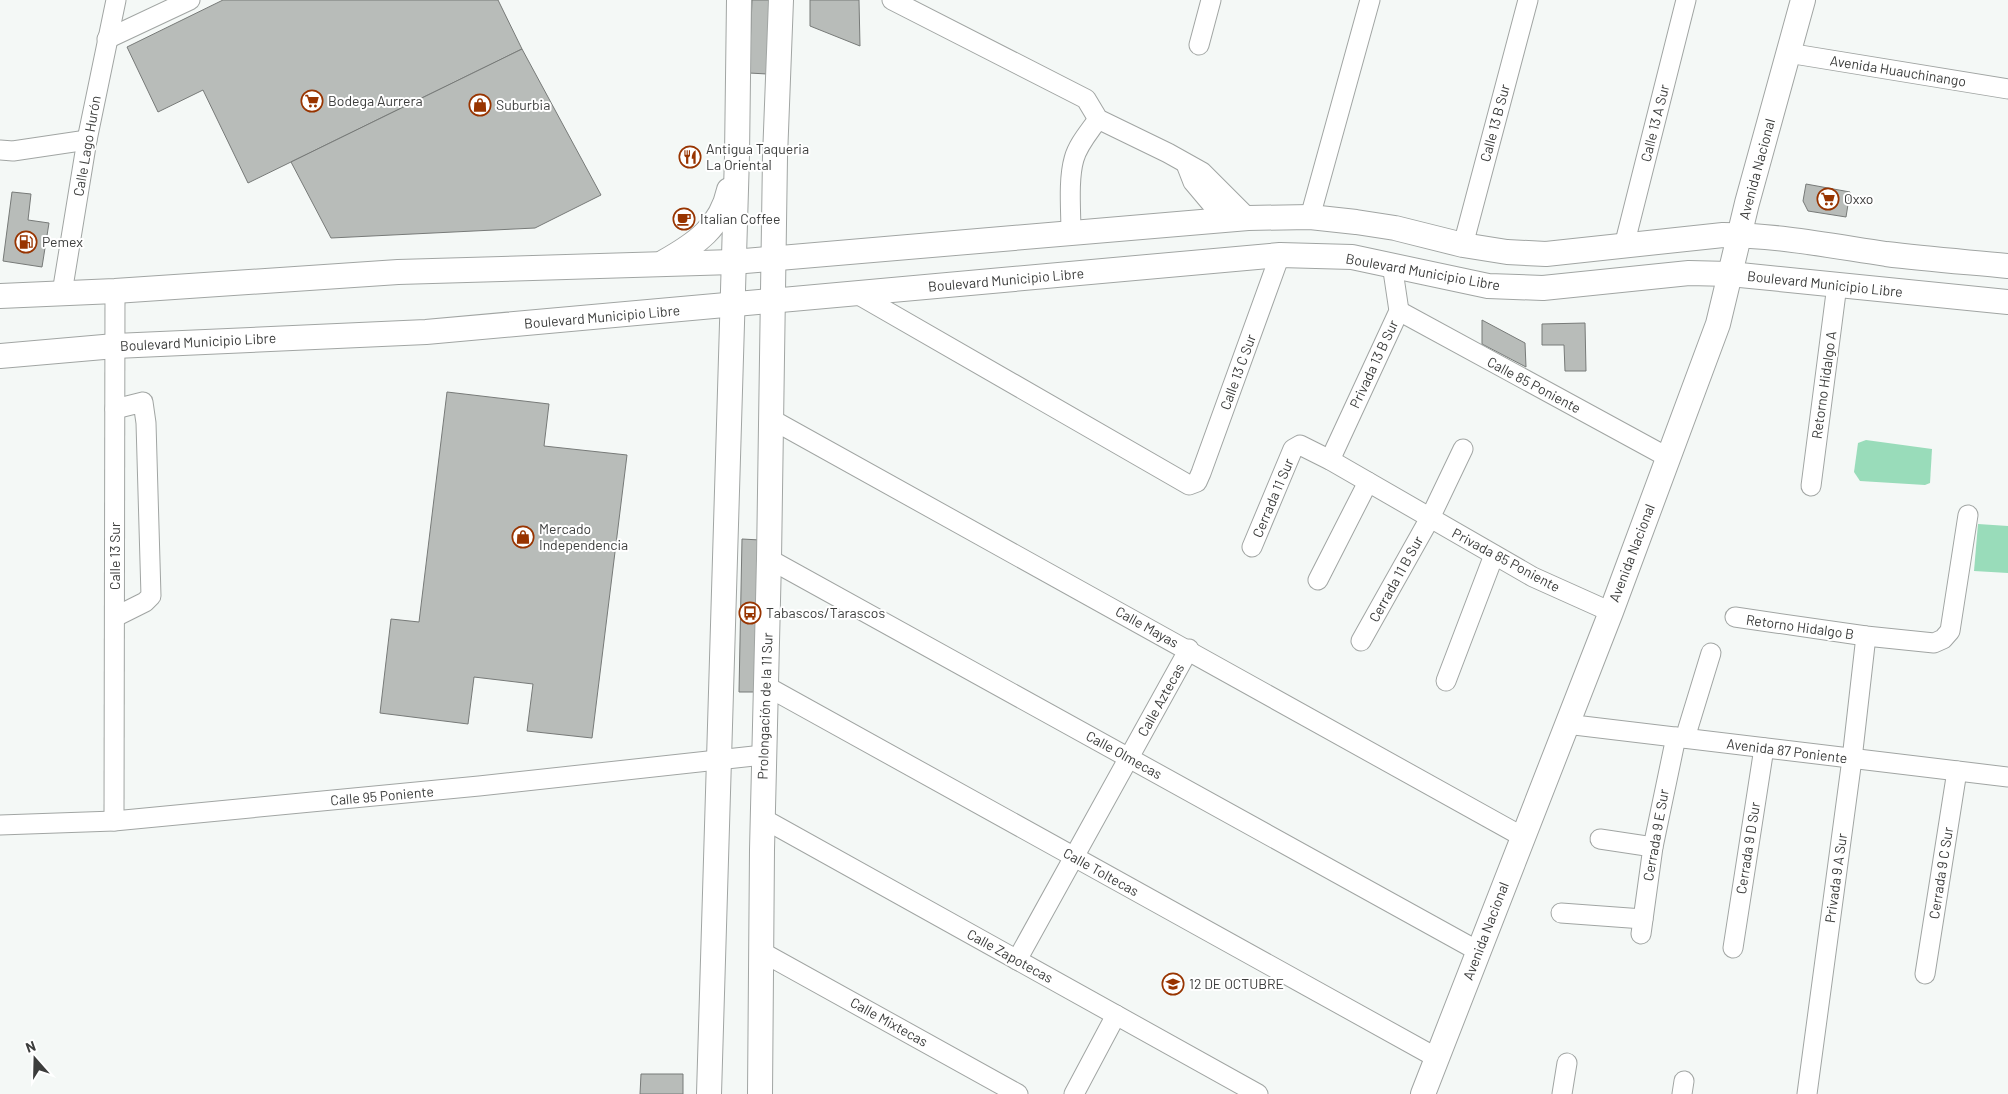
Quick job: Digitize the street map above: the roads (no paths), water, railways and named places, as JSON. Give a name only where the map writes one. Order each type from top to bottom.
[{"type":"main road","points":[[709,1094],[737,156],[739,0]]},
{"type":"main road","name":"Prolongación de la 11 Sur","points":[[764,1092],[760,951],[763,755],[769,559],[775,157],[782,0]]},
{"type":"main road","name":"Avenida Nacional","points":[[1424,1094],[1669,458],[1718,324],[1739,235],[1803,0]]},
{"type":"main road","points":[[661,264],[692,246],[720,218],[727,202],[737,156]]},
{"type":"main road","points":[[0,296],[115,291],[398,272],[734,262],[1237,219],[1310,217],[1395,228],[1463,245],[1508,252],[1546,254],[1722,235],[1739,235],[1769,237],[1889,254],[2008,266]]},
{"type":"main road","name":"Boulevard Municipio Libre","points":[[0,356],[115,346],[426,332],[732,306],[1280,255],[1352,257],[1488,286],[1543,288],[1689,273],[1730,274],[2008,302]]},
{"type":"street","name":"Calle Lago Hurón","points":[[62,293],[87,140],[116,0]]},
{"type":"street","points":[[107,39],[190,0]]},
{"type":"street","points":[[892,0],[1086,99],[1098,118],[1168,152],[1202,172],[1237,219]]},
{"type":"street","points":[[1199,45],[1211,0]]},
{"type":"street","points":[[1310,217],[1370,0]]},
{"type":"street","name":"Calle 13 B Sur","points":[[1463,245],[1528,0]]},
{"type":"street","name":"Calle 13 A Sur","points":[[1624,246],[1686,0]]},
{"type":"street","name":"Avenida Huauchinango","points":[[1788,53],[2008,89]]},
{"type":"street","points":[[1071,233],[1073,160],[1076,152],[1098,118]]},
{"type":"street","points":[[0,150],[13,151],[87,140]]},
{"type":"street","name":"Calle 13 C Sur","points":[[857,294],[1189,485],[1197,482],[1201,473],[1280,255]]},
{"type":"street","name":"Privada 13 B Sur","points":[[1330,460],[1399,312],[1392,264]]},
{"type":"street","name":"Retorno Hidalgo A","points":[[1811,486],[1837,285]]},
{"type":"street","name":"Calle 13 Sur","points":[[114,821],[115,291]]},
{"type":"street","name":"Calle 85 Poniente","points":[[1399,312],[1669,458]]},
{"type":"street","points":[[115,409],[143,402],[146,423],[151,596],[146,602],[115,616]]},
{"type":"street","name":"Calle Mayas","points":[[771,419],[1522,836]]},
{"type":"street","name":"Privada 85 Poniente","points":[[1293,449],[1300,445],[1330,460],[1533,578],[1610,612]]},
{"type":"street","name":"Cerrada 11 Sur","points":[[1252,547],[1293,449]]},
{"type":"street","points":[[1430,518],[1463,449]]},
{"type":"street","points":[[1318,580],[1368,482]]},
{"type":"street","name":"Retorno Hidalgo B","points":[[1734,617],[1934,644],[1943,639],[1950,631],[1968,515]]},
{"type":"street","name":"Cerrada 11 B Sur","points":[[1361,641],[1430,518]]},
{"type":"street","points":[[1446,682],[1494,555]]},
{"type":"street","name":"Calle Olmecas","points":[[769,559],[1478,951]]},
{"type":"street","name":"Retorno Hidalgo B","points":[[1852,759],[1866,636]]},
{"type":"street","name":"Calle Aztecas","points":[[1017,960],[1189,650]]},
{"type":"street","points":[[1680,738],[1711,653]]},
{"type":"street","name":"Calle Toltecas","points":[[766,686],[1437,1058]]},
{"type":"street","name":"Avenida 87 Poniente","points":[[1566,724],[2008,777]]},
{"type":"street","name":"Cerrada 9 E Sur","points":[[1561,913],[1642,927],[1652,847],[1680,738]]},
{"type":"street","name":"Cerrada 9 D Sur","points":[[1733,948],[1764,748]]},
{"type":"street","name":"Calle 95 Poniente","points":[[0,825],[114,821],[479,786],[763,755]]},
{"type":"street","name":"Privada 9 A Sur","points":[[1808,1094],[1852,759]]},
{"type":"street","name":"Cerrada 9 C Sur","points":[[1925,974],[1957,771]]},
{"type":"street","name":"Calle Zapotecas","points":[[762,818],[1258,1094]]},
{"type":"street","points":[[1600,838],[1652,847]]},
{"type":"street","name":"Calle Mixtecas","points":[[760,951],[1018,1094]]},
{"type":"street","points":[[1074,1094],[1116,1014]]},
{"type":"street","points":[[1562,1094],[1567,1063]]},
{"type":"place","name":"Bodega Aurrera","points":[[312,101]]},
{"type":"place","name":"Suburbia","points":[[480,105]]},
{"type":"place","name":"Antigua Taqueria La Oriental","points":[[690,157]]},
{"type":"place","name":"Oxxo","points":[[1828,199]]},
{"type":"place","name":"Italian Coffee","points":[[684,219]]},
{"type":"place","name":"Pemex","points":[[26,242]]},
{"type":"place","name":"Mercado Independencia","points":[[523,537]]},
{"type":"place","name":"Tabascos/Tarascos","points":[[750,613]]},
{"type":"place","name":"12 DE OCTUBRE","points":[[1173,984]]}]
